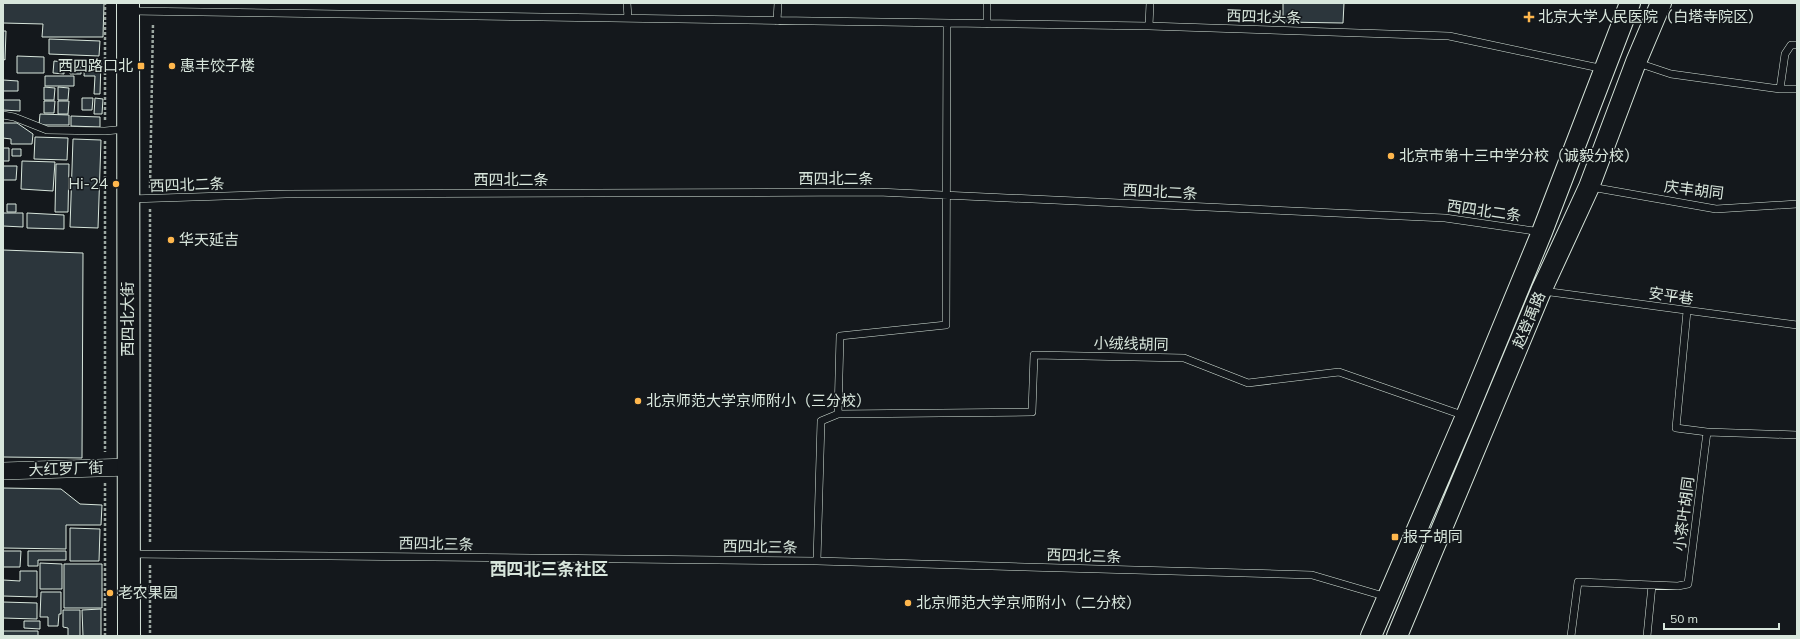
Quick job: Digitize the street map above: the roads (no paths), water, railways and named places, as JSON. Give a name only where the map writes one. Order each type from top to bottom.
[{"type":"main road","name":"赵登禹路","points":[[1371,636],[1466,416],[1542,232],[1630,3]]},
{"type":"main road","name":"赵登禹路","points":[[1397,636],[1541,291],[1588,187],[1636,62],[1661,3]]},
{"type":"main road","name":"西四北大街","points":[[128,7],[127,199],[129,636]]},
{"type":"street","name":"大红罗厂街","points":[[3,472],[129,467]]},
{"type":"lane","points":[[627,3],[628,18]]},
{"type":"lane","points":[[777,21],[778,3]]},
{"type":"lane","points":[[987,3],[987,24]]},
{"type":"lane","points":[[1149,26],[1150,3]]},
{"type":"lane","name":"西四北头条","points":[[128,7],[153,11],[1149,26],[1449,36],[1604,69]]},
{"type":"lane","points":[[817,561],[821,421],[838,414],[840,336],[946,325],[948,195],[947,24]]},
{"type":"lane","points":[[1780,89],[1785,54],[1791,45],[1797,45]]},
{"type":"lane","points":[[1636,62],[1671,74],[1780,89],[1797,89]]},
{"type":"lane","points":[[3,115],[14,117],[48,130],[104,131],[128,129]]},
{"type":"lane","name":"庆丰胡同","points":[[1588,187],[1716,209],[1797,204]]},
{"type":"lane","name":"西四北二条","points":[[127,199],[150,200],[286,194],[878,192],[1445,218],[1542,232]]},
{"type":"lane","name":"安平巷","points":[[1541,291],[1797,325]]},
{"type":"lane","points":[[1687,311],[1676,428],[1707,432],[1797,435]]},
{"type":"lane","name":"小绒线胡同","points":[[838,414],[1032,412],[1034,355],[1184,358],[1248,383],[1339,372],[1466,416]]},
{"type":"lane","name":"小茶叶胡同","points":[[1571,636],[1578,582],[1652,585],[1688,584],[1707,432]]},
{"type":"lane","name":"西四北三条","points":[[129,554],[817,561],[1312,575],[1388,597]]},
{"type":"lane","points":[[1648,636],[1652,585]]},
{"type":"place","name":"北京大学人民医院（白塔寺院区）","points":[[1529,17]]},
{"type":"place","name":"西四路口北","points":[[141,66]]},
{"type":"place","name":"惠丰饺子楼","points":[[172,66]]},
{"type":"place","name":"北京市第十三中学分校（诚毅分校）","points":[[1391,156]]},
{"type":"place","name":"Hi-24","points":[[116,184]]},
{"type":"place","name":"华天延吉","points":[[171,240]]},
{"type":"place","name":"北京师范大学京师附小（三分校）","points":[[638,401]]},
{"type":"place","name":"报子胡同","points":[[1395,537]]},
{"type":"place","name":"老农果园","points":[[110,593]]},
{"type":"place","name":"北京师范大学京师附小（二分校）","points":[[908,603]]},
{"type":"district","name":"西四北三条社区","points":[[549,569]]}]
